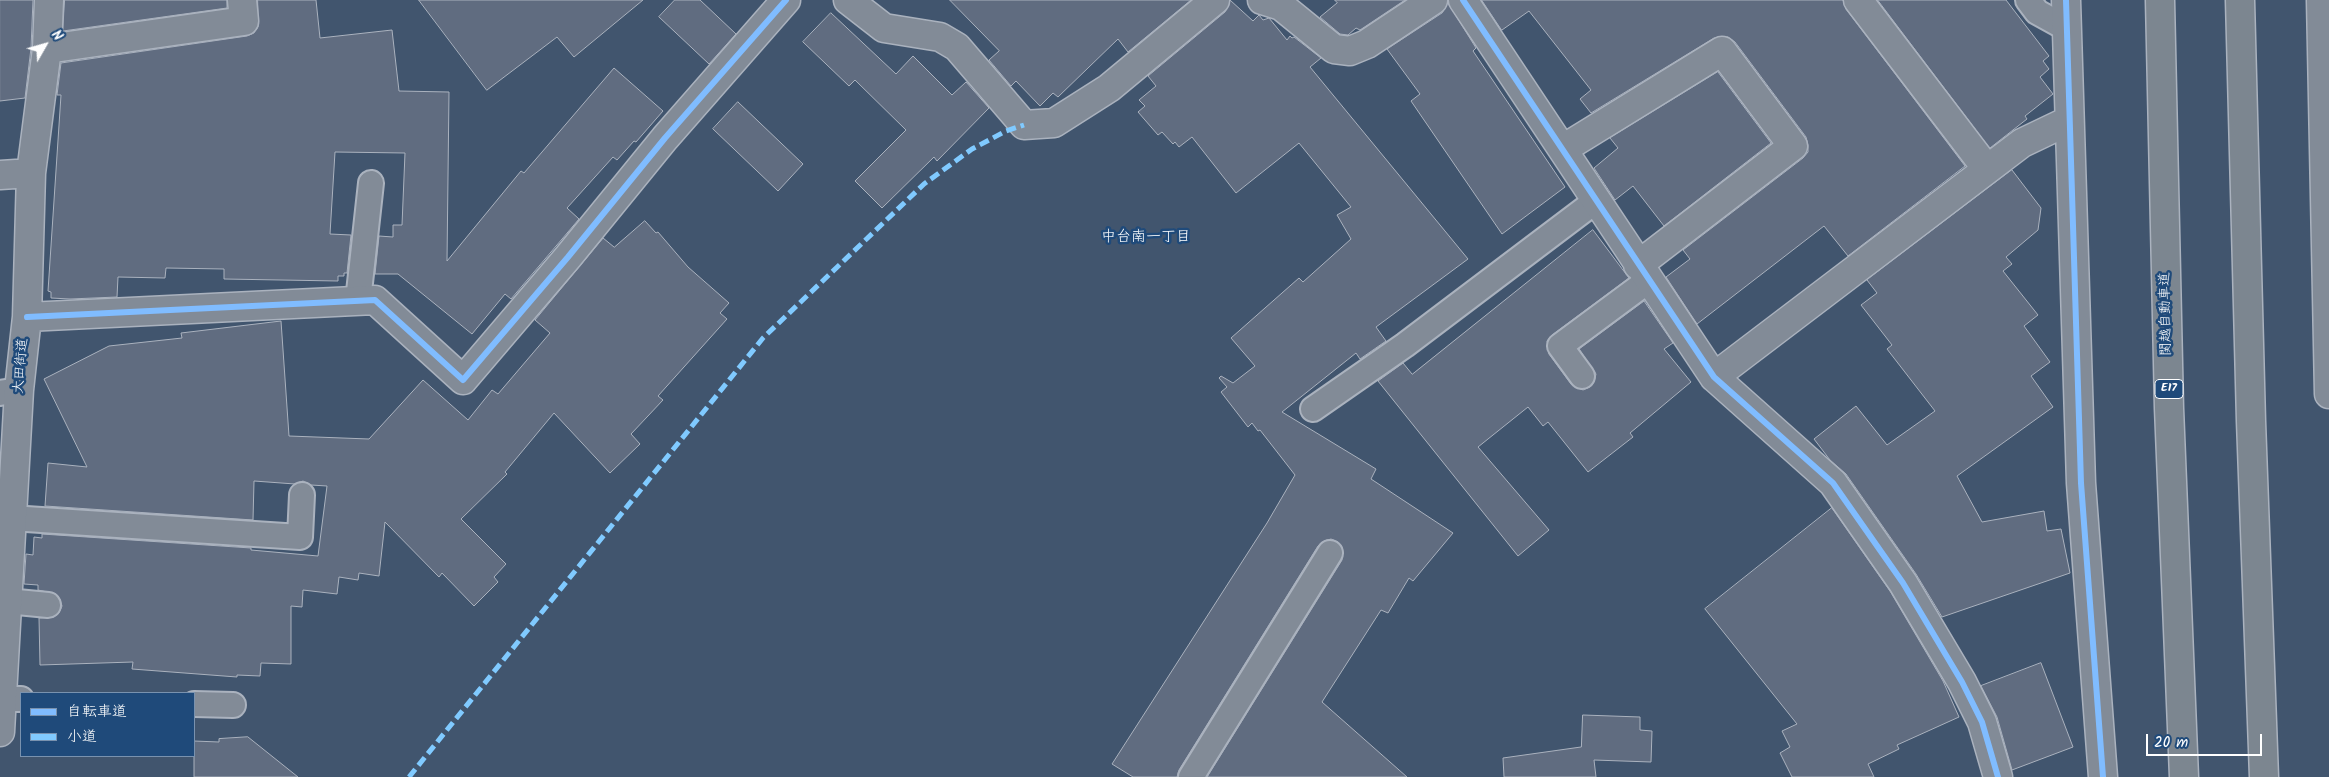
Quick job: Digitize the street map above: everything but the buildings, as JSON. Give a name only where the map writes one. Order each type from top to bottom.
[{"type":"highway","name":"関越自動車道","points":[[2160,0],[2169,408],[2184,777]]},
{"type":"highway","points":[[2240,0],[2251,421],[2264,777]]},
{"type":"street","name":"大田街道","points":[[0,732],[12,699],[2,655],[11,518],[7,467],[10,391],[26,317],[30,172],[47,49],[49,0]]},
{"type":"street","points":[[47,49],[244,21],[242,0]]},
{"type":"street","points":[[26,317],[375,300],[463,380],[568,257],[665,138],[754,39],[786,0]]},
{"type":"street","points":[[848,0],[884,28],[940,37],[957,47],[1024,125],[1054,123],[1109,88],[1215,0]]},
{"type":"street","points":[[1277,2],[1334,49],[1350,52],[1367,44],[1433,0]]},
{"type":"street","points":[[1463,0],[1714,377],[1833,483],[1904,583],[1962,682],[1982,722],[1998,777]]},
{"type":"street","points":[[1858,0],[1986,169]]},
{"type":"street","points":[[2066,0],[2068,121],[2080,483],[2103,777]]},
{"type":"street","points":[[2321,0],[2329,394]]},
{"type":"street","points":[[1563,149],[1722,51],[1792,146],[1644,272]]},
{"type":"street","points":[[1714,377],[1986,169],[2022,143],[2068,121]]},
{"type":"street","points":[[0,175],[30,172]]},
{"type":"lane","points":[[2028,0],[2037,12],[2066,28]]},
{"type":"lane","points":[[358,301],[371,183]]},
{"type":"lane","points":[[1312,410],[1405,346],[1597,200]]},
{"type":"lane","points":[[1582,376],[1560,346],[1644,272]]},
{"type":"lane","points":[[11,518],[300,537],[302,495]]},
{"type":"lane","points":[[1191,777],[1330,553]]},
{"type":"lane","points":[[7,601],[48,605]]},
{"type":"lane","points":[[195,704],[233,706]]},
{"type":"marked path","points":[[409,777],[763,338],[924,184],[972,149],[1006,131],[1024,125]]},
{"type":"cycle path","points":[[27,317],[375,300],[463,380],[568,257],[665,138],[786,0]]},
{"type":"cycle path","points":[[1463,0],[1714,377],[1833,483],[1903,583],[1962,682],[1982,722],[1998,777]]},
{"type":"cycle path","points":[[2066,0],[2081,483],[2103,777]]},
{"type":"district","name":"中台南一丁目","points":[[1146,238]]}]
